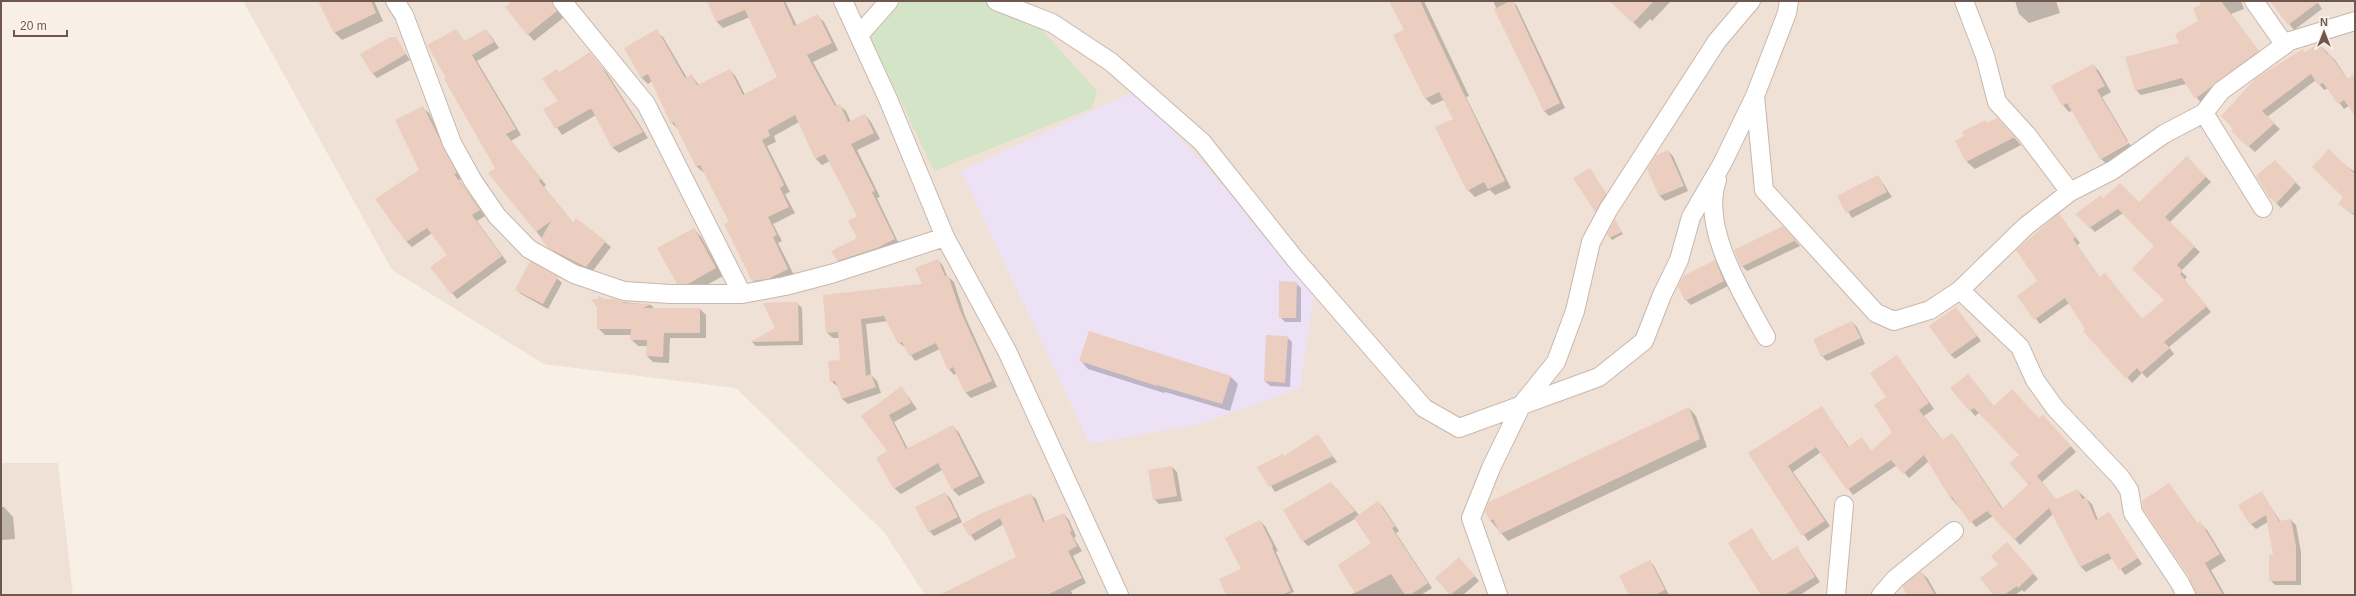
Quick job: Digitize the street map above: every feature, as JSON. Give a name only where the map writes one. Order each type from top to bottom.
[{"type":"street","points":[[395,1],[404,15],[452,143],[473,181],[497,216],[529,249],[574,274],[624,291],[671,294],[742,294],[785,286],[831,274],[945,237]]},
{"type":"street","points":[[562,1],[646,104],[742,294]]},
{"type":"street","points":[[843,1],[888,98],[945,237],[1010,358],[1119,595]]},
{"type":"street","points":[[859,35],[889,1]]},
{"type":"street","points":[[996,1],[1052,23],[1111,62],[1202,142],[1294,259],[1424,408],[1459,428],[1599,377],[1644,340],[1662,295],[1679,260],[1691,217],[1722,164],[1755,96],[1787,13],[1789,1]]},
{"type":"street","points":[[1498,595],[1471,518],[1491,468],[1522,404],[1556,362],[1574,311],[1591,242],[1608,210],[1717,41],[1751,1]]},
{"type":"street","points":[[1964,1],[1985,56],[1997,102],[2027,135],[2070,192]]},
{"type":"street","points":[[2254,1],[2285,45]]},
{"type":"street","points":[[1755,96],[1764,190],[1876,313],[1894,321],[1930,310],[1960,290],[2026,226],[2070,192],[2113,170],[2164,134],[2204,113],[2221,91],[2290,41],[2355,21]]},
{"type":"street","points":[[2204,113],[2263,208]]},
{"type":"street","points":[[1722,164],[1713,192],[1718,241],[1738,286],[1766,337]]},
{"type":"street","points":[[1960,290],[2020,347],[2035,380],[2055,408],[2121,478],[2129,490],[2133,513],[2180,583],[2186,595]]},
{"type":"street","points":[[1836,595],[1844,505]]},
{"type":"street","points":[[1881,595],[1895,579],[1954,531]]},
{"type":"shaded area","points":[[243,1],[2355,1],[2355,595],[925,595],[884,532],[736,388],[544,364],[392,270]]},
{"type":"shaded area","points":[[1137,90],[1315,289],[1300,388],[1201,424],[1090,444],[961,171]]},
{"type":"shaded area","points":[[1,463],[58,463],[73,595],[1,595]]},
{"type":"green space","points":[[902,1],[1016,1],[1097,91],[1092,108],[934,171],[869,34]]},
{"type":"building","points":[[318,1],[371,1],[376,13],[334,33]]},
{"type":"building","points":[[512,1],[552,1],[557,11],[527,35],[505,7]]},
{"type":"building","points":[[707,1],[783,1],[794,26],[818,14],[832,43],[807,55],[835,106],[840,104],[848,122],[865,114],[874,133],[851,144],[875,191],[872,192],[895,239],[877,248],[837,261],[831,251],[857,238],[848,221],[857,216],[825,154],[815,159],[795,115],[768,130],[770,136],[762,140],[784,185],[780,188],[789,207],[768,217],[777,235],[773,237],[788,269],[768,279],[752,281],[724,224],[729,222],[700,165],[696,167],[674,122],[671,124],[648,74],[641,78],[624,48],[657,29],[685,78],[692,74],[697,85],[730,69],[743,95],[777,77],[745,10],[716,22]]},
{"type":"building","points":[[1389,1],[1420,1],[1505,181],[1488,189],[1484,182],[1467,191],[1435,127],[1453,119],[1439,92],[1425,99],[1393,35],[1404,30]]},
{"type":"building","points":[[1513,1],[1560,103],[1544,111],[1494,9]]},
{"type":"building","points":[[1609,1],[1654,1],[1633,23]]},
{"type":"building","points":[[2199,1],[2221,1],[2259,51],[2195,99],[2182,78],[2135,91],[2125,57],[2179,43],[2175,34],[2198,21],[2193,8],[2201,5]]},
{"type":"building","points":[[2270,1],[2320,1],[2288,25]]},
{"type":"building","points":[[456,29],[464,41],[486,29],[494,42],[472,55],[516,129],[506,134],[541,179],[539,181],[573,223],[576,218],[606,241],[586,267],[548,248],[541,239],[551,221],[536,232],[488,173],[495,168],[444,79],[446,78],[427,45]]},
{"type":"building","points":[[390,37],[396,37],[406,54],[372,74],[360,54]]},
{"type":"building","points":[[2319,43],[2327,54],[2329,53],[2347,79],[2355,74],[2355,116],[2344,100],[2338,104],[2323,83],[2318,85],[2311,74],[2262,111],[2275,123],[2248,147],[2231,131],[2233,129],[2221,116],[2256,78],[2303,49],[2305,52]]},
{"type":"building","points":[[590,52],[601,66],[643,132],[612,148],[592,110],[590,109],[555,129],[543,109],[558,101],[542,79],[557,69],[559,72]]},
{"type":"building","points":[[2093,64],[2105,86],[2097,90],[2128,143],[2100,159],[2067,103],[2062,106],[2051,86]]},
{"type":"building","points":[[423,106],[457,173],[454,174],[480,210],[472,215],[502,256],[451,294],[430,267],[447,255],[427,228],[406,242],[375,199],[419,170],[395,120]]},
{"type":"building","points":[[1997,118],[2015,137],[1966,162],[1955,141],[1964,136],[1962,132],[1985,120],[1987,123]]},
{"type":"building","points":[[2329,149],[2355,174],[2355,215],[2338,204],[2343,197],[2312,167]]},
{"type":"building","points":[[1668,150],[1684,186],[1659,196],[1647,169],[1656,155]]},
{"type":"building","points":[[2187,156],[2206,177],[2165,217],[2195,246],[2177,265],[2183,271],[2180,274],[2207,306],[2164,342],[2170,348],[2141,373],[2137,368],[2126,379],[2083,331],[2085,329],[2065,298],[2034,320],[2017,296],[2037,281],[2016,250],[2059,213],[2076,237],[2073,239],[2099,277],[2105,273],[2142,319],[2164,300],[2132,269],[2154,246],[2118,209],[2089,228],[2075,214],[2101,195],[2103,198],[2120,183],[2139,202]]},
{"type":"building","points":[[2275,160],[2296,182],[2276,204],[2268,195],[2256,176]]},
{"type":"building","points":[[1590,168],[1606,194],[1595,212],[1573,178]]},
{"type":"building","points":[[1878,175],[1887,192],[1846,213],[1837,196]]},
{"type":"building","points":[[1615,219],[1622,232],[1609,238],[1607,234]]},
{"type":"building","points":[[1783,226],[1796,240],[1741,267],[1734,250]]},
{"type":"building","points":[[694,228],[716,268],[688,284],[677,284],[657,248]]},
{"type":"building","points":[[938,259],[945,276],[948,275],[960,310],[992,381],[965,393],[953,367],[948,370],[936,343],[909,356],[902,342],[898,344],[884,316],[861,319],[866,376],[871,374],[876,387],[842,399],[835,381],[830,382],[828,361],[840,360],[838,332],[826,333],[823,295],[922,284],[915,268]]},
{"type":"building","points":[[1715,260],[1724,281],[1685,301],[1678,286],[1683,276]]},
{"type":"building","points":[[530,261],[558,277],[543,304],[515,290]]},
{"type":"building","points":[[1279,281],[1297,282],[1296,318],[1279,318]]},
{"type":"building","points":[[598,296],[605,299],[616,299],[624,303],[651,304],[643,308],[700,308],[700,333],[664,333],[663,357],[646,356],[647,340],[630,340],[631,329],[597,329],[597,308],[591,299],[598,299]]},
{"type":"building","points":[[798,302],[799,341],[750,342],[775,328],[763,303]]},
{"type":"building","points":[[1956,307],[1977,336],[1950,355],[1929,326]]},
{"type":"building","points":[[1852,321],[1861,338],[1821,357],[1813,339]]},
{"type":"building","points":[[1089,331],[1231,376],[1222,404],[1157,386],[1079,361]]},
{"type":"building","points":[[1266,335],[1288,336],[1285,383],[1264,381]]},
{"type":"building","points":[[1897,355],[1929,403],[1919,410],[1942,440],[1952,433],[2002,509],[2032,481],[2028,484],[2009,463],[2019,455],[1974,408],[1969,411],[1950,388],[1968,374],[1994,406],[2012,389],[2039,418],[2043,415],[2071,446],[2037,476],[2056,499],[2078,489],[2082,499],[2086,497],[2096,520],[2109,512],[2138,558],[2119,570],[2108,553],[2080,567],[2049,508],[2014,540],[1987,511],[1970,523],[1952,497],[1950,498],[1924,455],[1903,474],[1891,460],[1847,490],[1816,447],[1788,466],[1825,521],[1802,536],[1748,453],[1822,406],[1848,447],[1862,437],[1871,451],[1892,432],[1874,405],[1886,397],[1870,373]]},
{"type":"building","points":[[902,386],[911,403],[889,415],[906,449],[953,425],[979,476],[952,490],[938,463],[894,489],[876,458],[887,451],[861,416]]},
{"type":"building","points":[[1689,407],[1700,439],[1500,534],[1493,519],[1490,521],[1485,511],[1489,502]]},
{"type":"building","points":[[1318,434],[1333,456],[1269,487],[1257,467],[1283,454],[1284,456]]},
{"type":"building","points":[[1172,466],[1177,496],[1153,500],[1148,470]]},
{"type":"building","points":[[1331,482],[1355,511],[1302,542],[1283,510]]},
{"type":"building","points":[[2169,483],[2197,523],[2200,521],[2220,554],[2205,563],[2223,595],[2196,595],[2189,577],[2143,509],[2142,501]]},
{"type":"building","points":[[2262,491],[2279,521],[2291,519],[2296,546],[2296,581],[2269,581],[2269,555],[2273,555],[2266,515],[2250,525],[2238,505]]},
{"type":"building","points":[[945,492],[958,517],[928,532],[915,507]]},
{"type":"building","points":[[1031,493],[1043,522],[1064,513],[1072,531],[1070,532],[1077,546],[1068,551],[1082,578],[1047,595],[939,595],[1016,557],[1000,518],[969,536],[962,524],[980,514]]},
{"type":"building","points":[[1378,501],[1395,526],[1392,528],[1428,583],[1410,595],[1405,595],[1391,574],[1355,593],[1338,565],[1371,543],[1354,518]]},
{"type":"building","points":[[1260,520],[1273,546],[1272,547],[1291,591],[1281,595],[1226,595],[1219,579],[1241,569],[1225,538]]},
{"type":"building","points":[[1752,528],[1772,561],[1797,546],[1815,577],[1785,595],[1761,595],[1728,543]]},
{"type":"building","points":[[2007,542],[2034,573],[2018,588],[2017,586],[2004,595],[1993,595],[1980,578],[1998,565],[1991,556]]},
{"type":"building","points":[[1459,557],[1475,576],[1450,595],[1435,578]]},
{"type":"building","points":[[1650,560],[1665,590],[1655,595],[1629,595],[1619,576]]},
{"type":"building","points":[[1921,571],[1935,595],[1907,595],[1902,586]]}]
